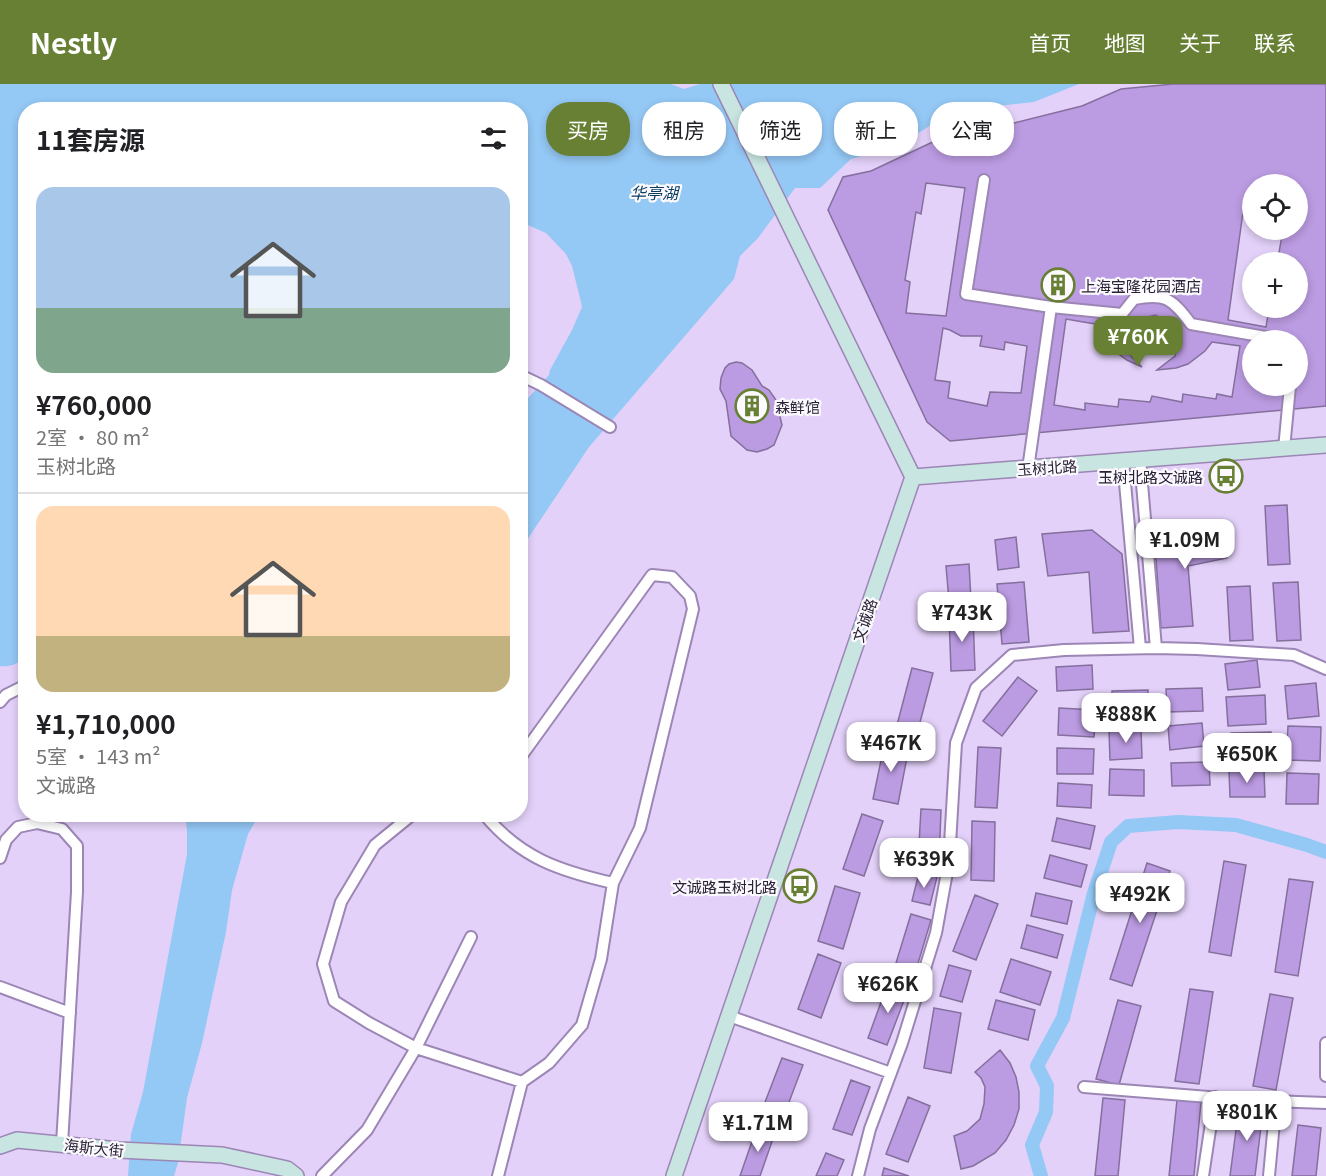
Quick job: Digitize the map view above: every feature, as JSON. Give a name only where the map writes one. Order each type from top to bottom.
[{"type":"street","points":[[721,84],[913,477]]},
{"type":"street","points":[[984,180],[966,294],[1051,308],[1122,314],[1134,299],[1153,295],[1176,304],[1191,324],[1242,333]]},
{"type":"street","points":[[1028,469],[1051,308]]},
{"type":"street","points":[[528,379],[610,427]]},
{"type":"street","points":[[1284,448],[1289,396]]},
{"type":"street","name":"玉树北路","points":[[913,477],[1326,445]]},
{"type":"street","points":[[1140,460],[1156,648]]},
{"type":"street","points":[[1124,461],[1140,648]]},
{"type":"street","name":"文诚路","points":[[674,1176],[913,477]]},
{"type":"street","points":[[498,1176],[522,1082],[549,1063],[582,1025],[601,959],[614,883],[640,828],[693,609],[690,596],[672,577],[652,575],[528,749]]},
{"type":"street","points":[[858,1176],[870,1129],[902,1043],[936,933],[949,861],[956,743],[976,688],[1012,655],[1064,650],[1156,648],[1294,655],[1326,669]]},
{"type":"street","points":[[0,702],[6,695],[18,689]]},
{"type":"street","points":[[402,822],[375,845],[341,903],[323,964],[334,1001],[416,1048],[522,1082]]},
{"type":"street","points":[[490,822],[499,833],[536,858],[572,873],[614,883]]},
{"type":"street","points":[[0,858],[6,840],[18,827],[37,823],[62,828],[77,846],[77,892],[62,1144]]},
{"type":"street","points":[[322,1176],[367,1130],[416,1048],[471,937]]},
{"type":"street","points":[[0,987],[70,1013]]},
{"type":"street","points":[[729,1016],[891,1073]]},
{"type":"street","points":[[1326,1043],[1326,1076]]},
{"type":"street","points":[[1084,1087],[1215,1098],[1326,1103]]},
{"type":"street","points":[[1203,1176],[1215,1098]]},
{"type":"street","points":[[1269,1176],[1276,1101]]},
{"type":"street","name":"海斯大街","points":[[0,1146],[17,1140],[123,1150],[222,1155],[287,1169],[296,1176]]},
{"type":"water","name":"华亭湖","points":[[0,84],[671,84],[684,89],[700,84],[1079,84],[1034,102],[1014,104],[1014,102],[930,102],[930,126],[918,133],[918,102],[834,102],[834,156],[862,156],[851,159],[820,188],[795,188],[758,238],[740,256],[734,279],[589,447],[528,538],[528,398],[549,375],[582,307],[572,266],[566,254],[546,233],[528,225],[528,102],[18,102],[18,662],[0,666]]},
{"type":"water","points":[[186,822],[255,822],[248,834],[232,890],[226,932],[202,1043],[187,1098],[178,1163],[174,1176],[128,1176],[131,1134],[143,1092],[187,854]]},
{"type":"building","name":"上海宝隆花园酒店","points":[[1173,84],[1326,84],[1326,406],[950,441],[927,422],[828,210],[843,177],[871,171],[903,156],[918,156],[918,149],[930,143],[930,156],[1014,156],[1014,123],[1082,106],[1121,89]]},
{"type":"building","points":[[926,183],[965,188],[946,316],[906,313],[910,282],[905,280],[916,212],[921,214]]},
{"type":"building","points":[[1242,219],[1242,240],[1281,240],[1279,252],[1242,252],[1242,318],[1267,318],[1266,327],[1228,320]]},
{"type":"building","points":[[1155,315],[1171,322],[1177,329],[1178,335],[1175,356],[1157,370],[1188,364],[1205,351],[1212,342],[1240,346],[1232,397],[1217,394],[1216,399],[1183,394],[1182,402],[1152,396],[1150,402],[1119,399],[1118,407],[1085,403],[1085,410],[1054,405],[1066,319],[1095,324],[1098,333],[1117,353],[1142,367],[1132,357],[1127,335],[1137,320]]},
{"type":"building","points":[[943,328],[961,336],[982,336],[980,346],[1004,350],[1005,342],[1027,346],[1021,393],[990,392],[987,406],[948,398],[950,382],[935,380]]},
{"type":"building","name":"森鲜馆","points":[[736,362],[752,370],[762,386],[769,390],[776,400],[782,425],[774,445],[757,452],[747,450],[731,436],[726,401],[720,389],[725,368]]},
{"type":"building","points":[[1287,505],[1290,564],[1268,565],[1265,506]]},
{"type":"building","points":[[1224,524],[1227,558],[1188,566],[1193,626],[1161,628],[1156,558],[1180,527]]},
{"type":"building","points":[[1092,530],[1122,554],[1129,631],[1093,633],[1089,572],[1048,576],[1042,534]]},
{"type":"building","points":[[1016,537],[1019,567],[998,570],[995,540]]},
{"type":"building","points":[[969,564],[971,600],[949,601],[946,566]]},
{"type":"building","points":[[1024,582],[1029,642],[1002,644],[997,584]]},
{"type":"building","points":[[1298,582],[1301,640],[1277,641],[1273,583]]},
{"type":"building","points":[[1250,586],[1253,640],[1230,641],[1227,587]]},
{"type":"building","points":[[973,615],[975,670],[951,671],[949,616]]},
{"type":"building","points":[[1257,660],[1260,687],[1228,690],[1225,664]]},
{"type":"building","points":[[1092,665],[1093,689],[1057,691],[1056,667]]},
{"type":"building","points":[[912,668],[933,673],[918,730],[897,725]]},
{"type":"building","points":[[1018,677],[1037,691],[1002,736],[983,721]]},
{"type":"building","points":[[1316,683],[1319,716],[1288,719],[1285,686]]},
{"type":"building","points":[[1202,688],[1203,711],[1167,712],[1166,689]]},
{"type":"building","points":[[1148,690],[1148,720],[1112,720],[1112,691]]},
{"type":"building","points":[[1265,695],[1266,724],[1228,726],[1226,697]]},
{"type":"building","points":[[1059,708],[1096,710],[1094,737],[1058,735]]},
{"type":"building","points":[[1202,723],[1204,746],[1170,750],[1168,726]]},
{"type":"building","points":[[1288,726],[1321,727],[1320,761],[1286,760]]},
{"type":"building","points":[[1141,729],[1142,758],[1110,760],[1109,731]]},
{"type":"building","points":[[1271,732],[1272,764],[1231,765],[1231,733]]},
{"type":"building","points":[[885,741],[909,747],[898,804],[873,799]]},
{"type":"building","points":[[978,747],[1001,748],[997,808],[975,807]]},
{"type":"building","points":[[1057,748],[1094,749],[1093,774],[1057,774]]},
{"type":"building","points":[[1209,762],[1210,785],[1172,786],[1171,763]]},
{"type":"building","points":[[1110,769],[1144,770],[1144,796],[1109,795]]},
{"type":"building","points":[[1264,770],[1265,797],[1230,797],[1229,771]]},
{"type":"building","points":[[1287,773],[1319,774],[1318,804],[1286,804]]},
{"type":"building","points":[[1058,783],[1092,785],[1091,808],[1057,806]]},
{"type":"building","points":[[921,809],[941,810],[939,862],[918,861]]},
{"type":"building","points":[[862,814],[883,821],[864,876],[843,869]]},
{"type":"building","points":[[1057,818],[1095,826],[1090,849],[1052,841]]},
{"type":"building","points":[[972,821],[995,822],[994,881],[971,880]]},
{"type":"building","points":[[1050,855],[1087,865],[1081,887],[1044,878]]},
{"type":"building","points":[[1224,861],[1246,865],[1231,956],[1209,952]]},
{"type":"building","points":[[1147,863],[1170,871],[1132,986],[1110,979]]},
{"type":"building","points":[[919,873],[937,877],[930,905],[912,901]]},
{"type":"building","points":[[1289,879],[1313,882],[1298,976],[1275,972]]},
{"type":"building","points":[[835,886],[860,893],[843,949],[818,941]]},
{"type":"building","points":[[1036,893],[1072,901],[1067,924],[1031,916]]},
{"type":"building","points":[[975,895],[998,904],[976,960],[953,951]]},
{"type":"building","points":[[911,914],[931,920],[916,970],[896,963]]},
{"type":"building","points":[[1027,925],[1063,935],[1057,958],[1021,948]]},
{"type":"building","points":[[818,954],[841,963],[821,1018],[798,1009]]},
{"type":"building","points":[[1011,959],[1051,972],[1040,1005],[1000,992]]},
{"type":"building","points":[[949,965],[971,971],[962,1002],[940,996]]},
{"type":"building","points":[[888,983],[908,990],[887,1045],[868,1038]]},
{"type":"building","points":[[1190,989],[1213,992],[1199,1084],[1175,1081]]},
{"type":"building","points":[[1270,994],[1293,998],[1276,1090],[1253,1086]]},
{"type":"building","points":[[996,1000],[1035,1010],[1028,1040],[988,1029]]},
{"type":"building","points":[[1118,1000],[1141,1006],[1119,1085],[1096,1079]]},
{"type":"building","points":[[934,1008],[961,1013],[951,1073],[924,1068]]},
{"type":"building","points":[[1000,1050],[1010,1063],[1019,1092],[1019,1109],[1014,1125],[1006,1140],[995,1153],[973,1166],[961,1169],[954,1136],[967,1131],[980,1119],[985,1087],[975,1072]]},
{"type":"building","points":[[782,1058],[803,1065],[783,1118],[762,1110]]},
{"type":"building","points":[[851,1080],[870,1087],[852,1135],[833,1129]]},
{"type":"building","points":[[908,1097],[930,1106],[908,1162],[886,1154]]},
{"type":"building","points":[[1103,1098],[1125,1100],[1118,1176],[1095,1176]]},
{"type":"building","points":[[1177,1100],[1201,1102],[1194,1176],[1169,1176]]},
{"type":"building","points":[[1239,1107],[1263,1110],[1255,1176],[1230,1176]]},
{"type":"building","points":[[1298,1125],[1321,1128],[1316,1176],[1292,1176]]},
{"type":"building","points":[[757,1127],[775,1133],[760,1176],[740,1176]]},
{"type":"building","points":[[826,1153],[844,1160],[837,1176],[816,1176]]},
{"type":"building","points":[[884,1168],[909,1176],[882,1176]]},
{"type":"waterway","points":[[1041,1176],[1032,1145],[1046,1112],[1047,1086],[1037,1066],[1063,1018],[1094,893],[1111,842],[1128,826],[1178,822],[1236,825],[1326,852]]},
{"type":"place","name":"上海宝隆花园酒店","points":[[1058,285]]},
{"type":"place","name":"森鲜馆","points":[[752,406]]},
{"type":"place","name":"玉树北路文诚路","points":[[1226,476]]},
{"type":"place","name":"文诚路玉树北路","points":[[800,886]]}]
